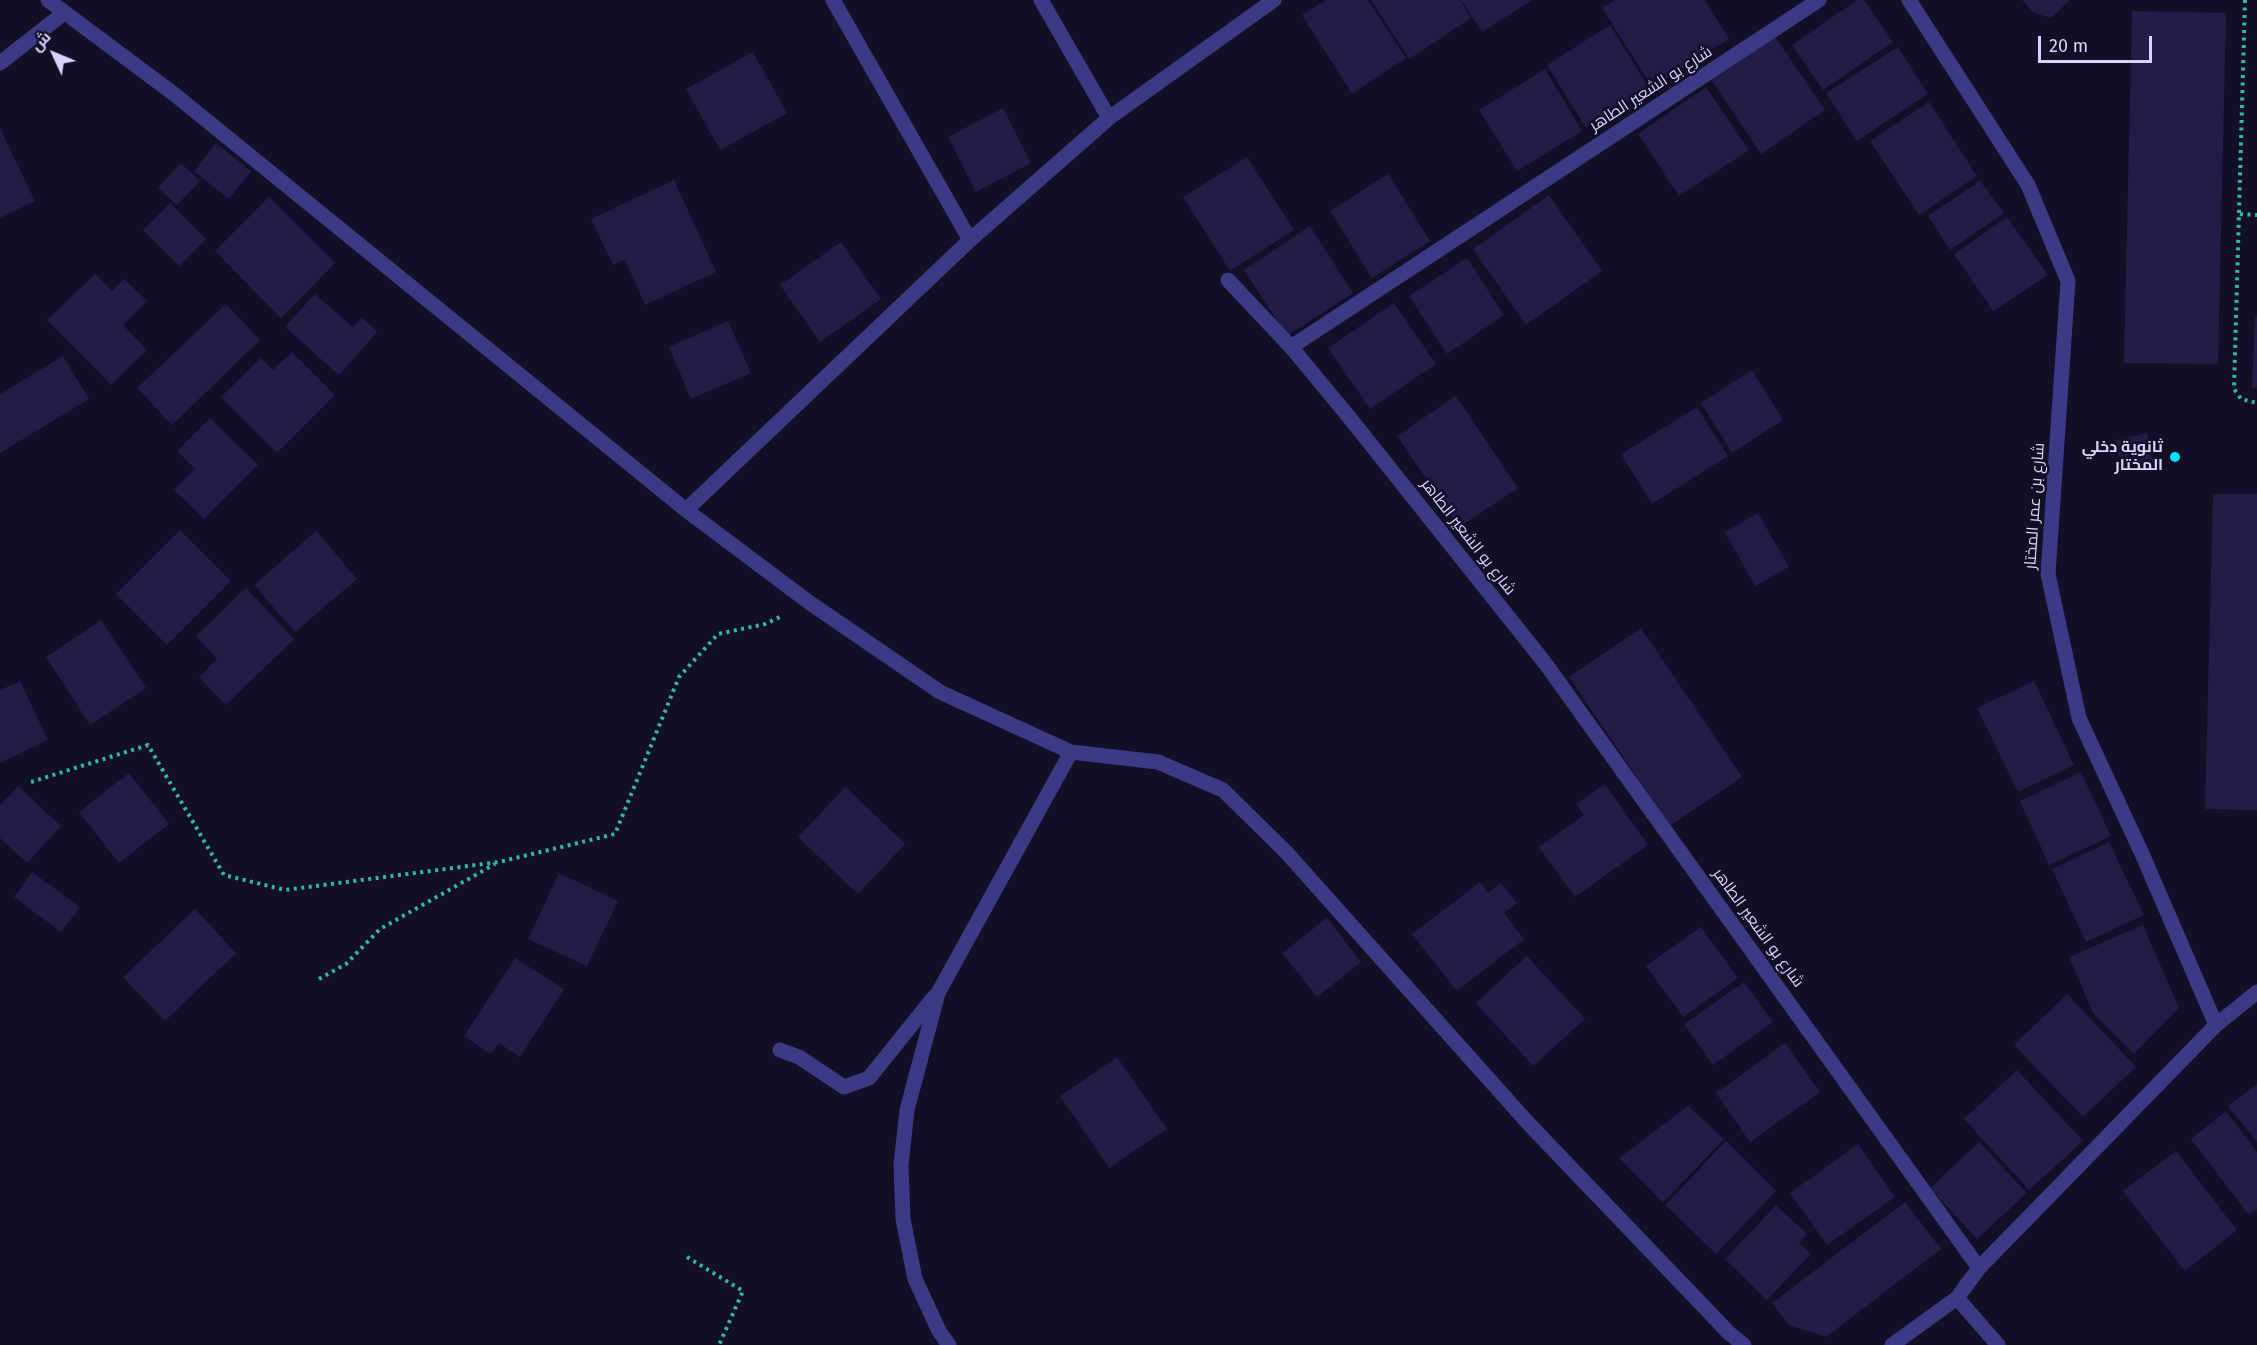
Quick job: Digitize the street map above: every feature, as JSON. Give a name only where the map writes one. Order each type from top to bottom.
[{"type":"street","points":[[48,0],[174,94],[686,510],[810,603],[940,692],[1071,752],[1158,762],[1223,790],[1286,852],[1528,1123],[1729,1333],[1744,1345]]},
{"type":"street","points":[[833,0],[970,240]]},
{"type":"street","points":[[1041,0],[1109,118]]},
{"type":"street","points":[[686,510],[970,240],[1109,118],[1274,0]]},
{"type":"street","name":"شارع بو الشعير الطاهر","points":[[1819,0],[1291,347],[1545,663],[1979,1268]]},
{"type":"street","name":"شارع بن عمر المختار","points":[[1909,0],[2028,184],[2068,281],[2048,574],[2079,718],[2143,856],[2216,1025]]},
{"type":"street","points":[[0,63],[64,13]]},
{"type":"street","points":[[1228,280],[1291,347]]},
{"type":"street","points":[[780,1050],[799,1057],[844,1087],[869,1078],[938,993],[1071,752]]},
{"type":"street","points":[[1892,1345],[1957,1298],[1979,1268],[2216,1025],[2257,992]]},
{"type":"street","points":[[938,993],[907,1110],[901,1165],[903,1219],[915,1279],[939,1331],[949,1345]]},
{"type":"street","points":[[1957,1298],[1998,1345]]},
{"type":"path","points":[[2245,0],[2234,389],[2241,399],[2257,403]]},
{"type":"path","points":[[2240,214],[2257,215]]},
{"type":"path","points":[[32,782],[148,745],[224,875],[285,890],[499,862],[615,834],[679,678],[718,634],[765,624],[810,603]]},
{"type":"path","points":[[319,979],[346,964],[380,929],[499,862]]},
{"type":"path","points":[[687,1257],[743,1291],[719,1345]]},
{"type":"building","points":[[1326,0],[1368,0],[1406,58],[1352,94],[1302,15]]},
{"type":"building","points":[[1371,0],[1460,0],[1471,18],[1409,59]]},
{"type":"building","points":[[1461,0],[1532,0],[1482,32]]},
{"type":"building","points":[[1615,0],[1705,0],[1729,39],[1652,87],[1602,8]]},
{"type":"building","points":[[1857,0],[1864,0],[1893,42],[1823,90],[1792,45]]},
{"type":"building","points":[[2022,0],[2070,0],[2051,18],[2034,13]]},
{"type":"building","points":[[2132,11],[2226,13],[2218,364],[2124,363]]},
{"type":"building","points":[[1610,25],[1649,88],[1586,128],[1547,65]]},
{"type":"building","points":[[1774,35],[1825,110],[1761,154],[1710,78]]},
{"type":"building","points":[[1898,47],[1928,94],[1857,141],[1826,93]]},
{"type":"building","points":[[753,52],[787,113],[720,150],[686,89]]},
{"type":"building","points":[[1545,69],[1582,131],[1517,171],[1479,110]]},
{"type":"building","points":[[1706,87],[1749,150],[1679,196],[1638,134]]},
{"type":"building","points":[[1929,102],[1977,176],[1919,215],[1870,141]]},
{"type":"building","points":[[1003,108],[1031,163],[976,192],[948,137]]},
{"type":"building","points":[[0,128],[35,201],[0,218]]},
{"type":"building","points":[[216,143],[251,171],[229,199],[194,171]]},
{"type":"building","points":[[1247,157],[1294,230],[1230,271],[1183,197]]},
{"type":"building","points":[[181,163],[200,181],[177,205],[158,187]]},
{"type":"building","points":[[1388,174],[1430,241],[1372,278],[1330,211]]},
{"type":"building","points":[[674,180],[716,272],[645,305],[625,260],[613,265],[591,219]]},
{"type":"building","points":[[1980,181],[2004,213],[1950,250],[1928,216]]},
{"type":"building","points":[[1549,195],[1602,271],[1526,325],[1473,249]]},
{"type":"building","points":[[269,197],[335,263],[281,318],[215,251]]},
{"type":"building","points":[[170,203],[206,239],[179,266],[143,230]]},
{"type":"building","points":[[2007,217],[2048,275],[1993,311],[1954,254]]},
{"type":"building","points":[[1310,226],[1353,293],[1287,336],[1244,270]]},
{"type":"building","points":[[841,242],[881,299],[820,342],[780,285]]},
{"type":"building","points":[[1467,258],[1504,315],[1447,354],[1409,296]]},
{"type":"building","points":[[95,274],[112,291],[124,279],[147,301],[123,325],[147,350],[111,385],[47,320]]},
{"type":"building","points":[[315,294],[353,327],[362,317],[377,332],[339,375],[285,327]]},
{"type":"building","points":[[1394,303],[1436,364],[1370,409],[1328,348]]},
{"type":"building","points":[[226,304],[260,340],[172,425],[137,388]]},
{"type":"building","points":[[2255,317],[2257,317],[2257,388],[2252,388]]},
{"type":"building","points":[[728,321],[751,373],[691,399],[669,347]]},
{"type":"building","points":[[292,352],[335,395],[277,453],[221,397],[261,358],[273,370]]},
{"type":"building","points":[[63,356],[89,399],[0,453],[0,394]]},
{"type":"building","points":[[1752,370],[1783,420],[1732,453],[1701,403]]},
{"type":"building","points":[[1456,396],[1518,488],[1459,527],[1397,436]]},
{"type":"building","points":[[1697,407],[1728,456],[1652,504],[1621,454]]},
{"type":"building","points":[[210,418],[258,465],[204,519],[174,490],[195,469],[177,451]]},
{"type":"building","points":[[2147,433],[2153,464],[2122,471],[2116,440]]},
{"type":"building","points":[[2213,494],[2257,494],[2257,810],[2205,809]]},
{"type":"building","points":[[1758,513],[1789,567],[1755,586],[1725,532]]},
{"type":"building","points":[[180,530],[231,581],[167,645],[116,594]]},
{"type":"building","points":[[316,531],[357,579],[295,632],[254,585]]},
{"type":"building","points":[[246,588],[294,639],[226,705],[199,677],[217,659],[196,636]]},
{"type":"building","points":[[101,620],[146,688],[90,725],[46,657]]},
{"type":"building","points":[[1641,628],[1742,777],[1670,826],[1569,677]]},
{"type":"building","points":[[20,681],[48,740],[0,763],[0,690]]},
{"type":"building","points":[[2034,681],[2074,765],[2018,792],[1977,708]]},
{"type":"building","points":[[2081,772],[2111,836],[2049,865],[2020,801]]},
{"type":"building","points":[[129,773],[169,824],[119,863],[79,812]]},
{"type":"building","points":[[1605,784],[1648,845],[1575,897],[1539,847],[1584,815],[1576,804]]},
{"type":"building","points":[[18,786],[61,826],[27,863],[0,838],[0,805]]},
{"type":"building","points":[[846,787],[905,844],[858,894],[798,837]]},
{"type":"building","points":[[2109,842],[2144,915],[2086,942],[2052,869]]},
{"type":"building","points":[[32,872],[80,907],[61,932],[14,897]]},
{"type":"building","points":[[559,873],[618,901],[587,966],[528,939]]},
{"type":"building","points":[[1480,882],[1488,893],[1501,883],[1517,903],[1504,913],[1524,939],[1457,991],[1412,934]]},
{"type":"building","points":[[195,909],[236,953],[165,1021],[123,977]]},
{"type":"building","points":[[1327,918],[1361,962],[1317,997],[1282,953]]},
{"type":"building","points":[[2143,925],[2179,1008],[2134,1054],[2093,1013],[2069,957]]},
{"type":"building","points":[[1701,927],[1738,978],[1683,1017],[1646,966]]},
{"type":"building","points":[[1527,956],[1585,1019],[1533,1066],[1476,1003]]},
{"type":"building","points":[[515,958],[564,989],[520,1057],[499,1043],[491,1054],[464,1036]]},
{"type":"building","points":[[1744,982],[1773,1022],[1713,1065],[1684,1024]]},
{"type":"building","points":[[2067,994],[2136,1067],[2083,1117],[2014,1045]]},
{"type":"building","points":[[1785,1043],[1820,1092],[1750,1142],[1716,1093]]},
{"type":"building","points":[[1117,1057],[1167,1129],[1109,1168],[1060,1096]]},
{"type":"building","points":[[2017,1070],[2083,1141],[2029,1190],[1964,1119]]},
{"type":"building","points":[[2257,1084],[2257,1142],[2228,1106]]},
{"type":"building","points":[[1688,1106],[1724,1139],[1663,1203],[1619,1158]]},
{"type":"building","points":[[2226,1111],[2257,1152],[2257,1209],[2249,1215],[2191,1139]]},
{"type":"building","points":[[1726,1141],[1776,1191],[1716,1254],[1665,1205]]},
{"type":"building","points":[[1979,1142],[2027,1193],[1977,1239],[1930,1188]]},
{"type":"building","points":[[1858,1144],[1895,1197],[1827,1245],[1790,1193]]},
{"type":"building","points":[[2176,1151],[2237,1230],[2185,1271],[2123,1191]]},
{"type":"building","points":[[1905,1202],[1941,1249],[1826,1337],[1789,1325],[1772,1303]]},
{"type":"building","points":[[1776,1205],[1807,1234],[1799,1243],[1811,1254],[1767,1300],[1725,1259]]},
{"type":"place","name":"ثانوية دخلي المختار","points":[[2175,457]]}]
